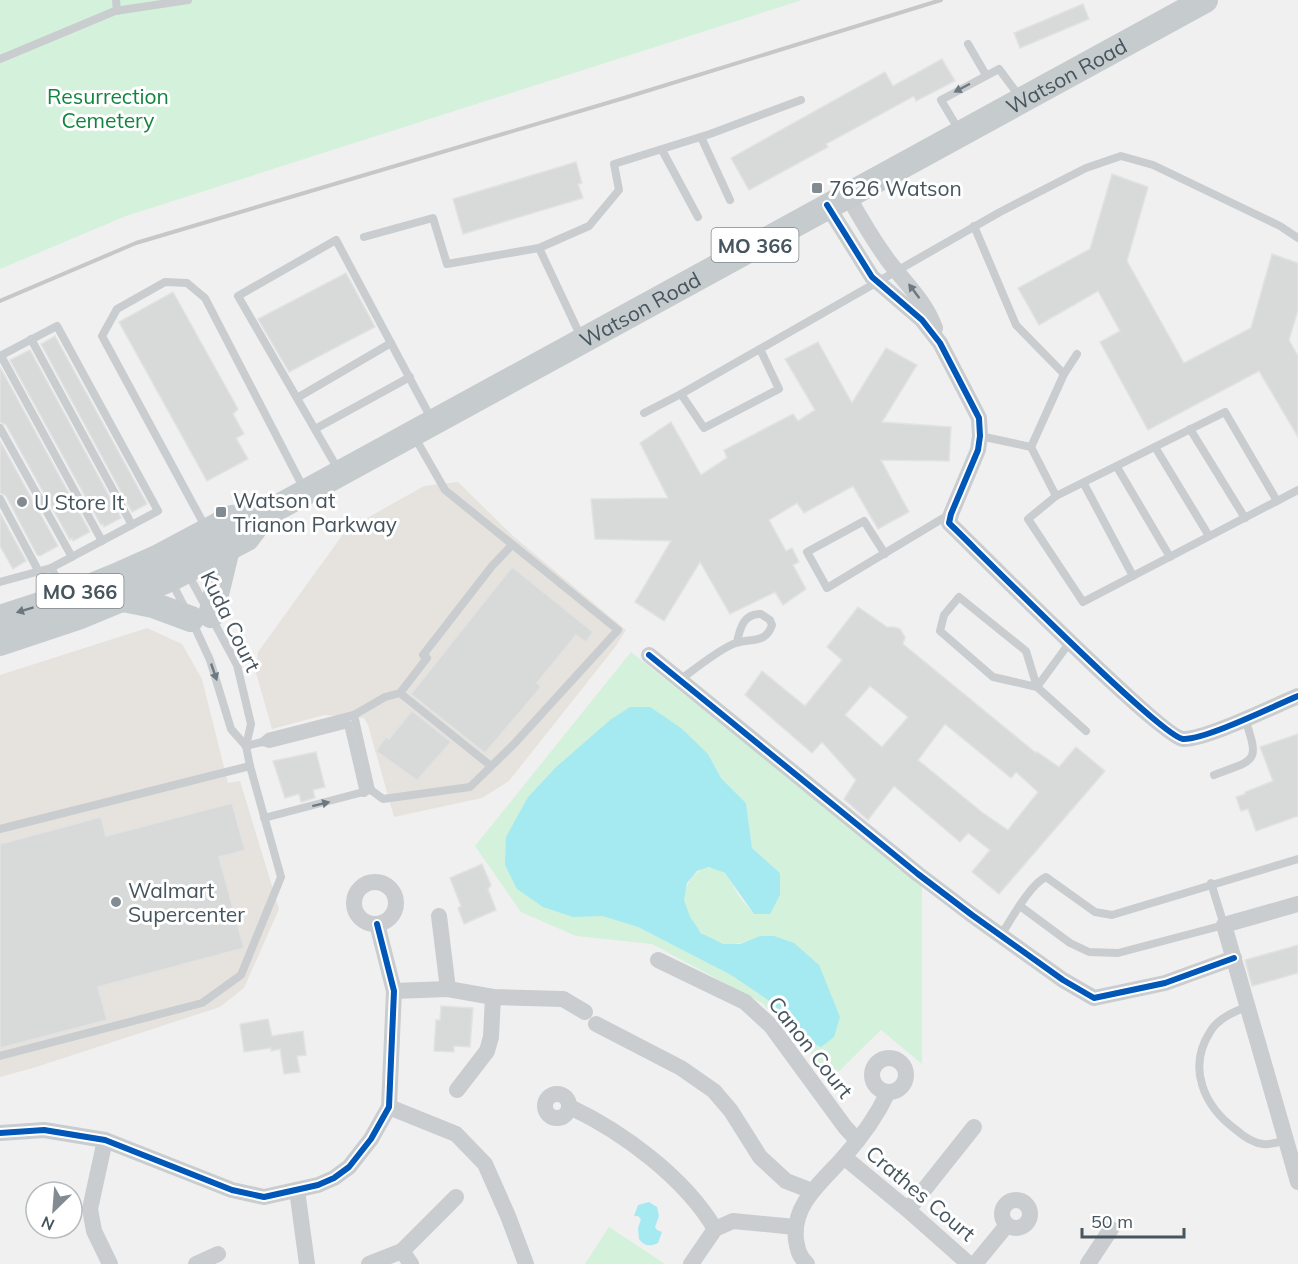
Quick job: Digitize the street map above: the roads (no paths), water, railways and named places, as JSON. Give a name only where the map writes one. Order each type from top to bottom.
[{"type":"main road","name":"Watson Road","points":[[0,643],[59,624],[123,599],[169,565],[207,531],[232,518],[264,515],[1205,0]]},
{"type":"main road","name":"Watson Road","points":[[0,618],[227,549],[247,538],[264,515]]},
{"type":"main road","points":[[123,599],[201,616],[227,549]]},
{"type":"street","points":[[837,200],[862,221],[929,313],[940,343],[979,418],[978,450],[949,523],[1070,642],[1160,725],[1181,739],[1200,736],[1298,696]]},
{"type":"street","points":[[837,200],[872,277],[922,320],[940,343]]},
{"type":"street","points":[[649,656],[918,874],[1064,980],[1094,998],[1165,982],[1234,958]]},
{"type":"street","points":[[1298,904],[1224,925],[1298,1182]]},
{"type":"street","points":[[438,916],[448,989]]},
{"type":"street","points":[[0,1132],[44,1130],[105,1140],[232,1190],[264,1197],[318,1185],[334,1178],[349,1167],[370,1139],[389,1107],[394,991],[377,924]]},
{"type":"street","name":"Canon Court","points":[[658,960],[745,1002],[771,1026],[857,1140]]},
{"type":"street","points":[[394,991],[448,989],[494,997],[563,999],[591,1018],[681,1068],[714,1091],[731,1111],[760,1157],[786,1181],[813,1191]]},
{"type":"street","points":[[457,1090],[487,1051],[491,1037],[494,997]]},
{"type":"street","points":[[800,1261],[795,1227],[800,1210],[877,1114],[888,1092]]},
{"type":"street","points":[[389,1107],[456,1134],[484,1164],[508,1216],[526,1264]]},
{"type":"street","points":[[570,1107],[592,1117],[639,1149],[702,1207],[715,1229]]},
{"type":"street","points":[[908,1210],[974,1127]]},
{"type":"street","points":[[105,1140],[90,1209],[94,1231],[110,1264]]},
{"type":"street","name":"Crathes Court","points":[[844,1157],[969,1264]]},
{"type":"street","points":[[297,1190],[307,1264]]},
{"type":"street","points":[[369,1264],[406,1258],[456,1197]]},
{"type":"street","points":[[691,1264],[715,1229],[733,1221],[795,1227]]},
{"type":"street","name":"Crathes Court","points":[[975,1264],[1007,1225]]},
{"type":"street","points":[[1088,1264],[1111,1229]]},
{"type":"street","points":[[196,1264],[218,1254]]},
{"type":"lane","points":[[116,0],[117,11]]},
{"type":"lane","points":[[0,59],[117,11],[188,0]]},
{"type":"lane","points":[[968,44],[986,75]]},
{"type":"lane","points":[[960,133],[941,99],[999,69],[1022,99]]},
{"type":"lane","points":[[364,237],[433,218],[447,264],[538,248],[590,226],[619,190],[615,164],[701,137],[801,100]]},
{"type":"lane","points":[[701,137],[730,200]]},
{"type":"lane","points":[[662,150],[698,217]]},
{"type":"lane","points":[[644,413],[974,226],[1086,168],[1121,156],[1153,165],[1280,225],[1298,238]]},
{"type":"lane","points":[[974,226],[1016,325],[1064,374]]},
{"type":"lane","points":[[264,818],[368,791],[383,799],[470,787],[514,744],[618,630],[445,490],[423,429],[410,377],[336,240],[238,296],[340,473]]},
{"type":"lane","points":[[538,248],[582,340]]},
{"type":"lane","points":[[207,531],[102,336],[117,309],[165,282],[187,283],[205,298],[306,492]]},
{"type":"lane","points":[[0,572],[2,582],[51,568],[72,557],[102,541],[132,525],[158,511],[57,326],[0,356],[102,541]]},
{"type":"lane","points":[[31,339],[132,525]]},
{"type":"lane","points":[[297,398],[391,343]]},
{"type":"lane","points":[[681,394],[704,428],[779,389],[760,349]]},
{"type":"lane","points":[[1031,447],[1064,374],[1077,354]]},
{"type":"lane","points":[[315,429],[410,377]]},
{"type":"lane","points":[[1277,501],[1225,412],[1056,496],[1028,519],[1083,602],[1170,556],[1245,518],[1298,490]]},
{"type":"lane","points":[[0,428],[72,557]]},
{"type":"lane","points":[[1190,429],[1245,518]]},
{"type":"lane","points":[[980,436],[1031,447]]},
{"type":"lane","points":[[1031,447],[1056,496]]},
{"type":"lane","points":[[1155,447],[1209,536]]},
{"type":"lane","points":[[1118,467],[1170,556]]},
{"type":"lane","points":[[1084,484],[1133,576]]},
{"type":"lane","points":[[0,499],[39,572]]},
{"type":"lane","points":[[885,554],[864,521],[807,552],[827,588],[885,554],[951,514]]},
{"type":"lane","points":[[246,746],[262,742],[268,737],[354,715],[385,698],[400,693],[427,658],[423,655],[492,566],[512,545]]},
{"type":"lane","name":"Kuda Court","points":[[0,1056],[202,1003],[241,975],[281,877],[250,766],[246,746],[252,724],[237,665],[201,616],[169,565]]},
{"type":"lane","name":"Kuda Court","points":[[169,565],[201,616],[210,660],[231,729],[246,746]]},
{"type":"lane","points":[[51,568],[67,596]]},
{"type":"lane","points":[[1037,687],[1026,651],[960,597],[944,615],[940,631],[993,677],[1037,687],[1086,731]]},
{"type":"lane","points":[[680,681],[737,642]]},
{"type":"lane","points":[[1037,687],[1070,642]]},
{"type":"lane","points":[[400,693],[491,766]]},
{"type":"lane","points":[[354,715],[368,791]]},
{"type":"lane","points":[[1214,775],[1248,762],[1252,757],[1254,745],[1245,718]]},
{"type":"lane","points":[[262,742],[269,744],[348,724],[368,791]]},
{"type":"lane","points":[[0,829],[250,766]]},
{"type":"lane","points":[[1001,935],[1020,906],[1041,879],[1046,877],[1095,912],[1112,915],[1211,883],[1298,859]]},
{"type":"lane","points":[[1020,906],[1070,943],[1089,952],[1118,953],[1224,925],[1211,883]]},
{"type":"lane","points":[[1248,1006],[1220,1020],[1210,1032],[1199,1062],[1203,1091],[1209,1104],[1224,1121],[1246,1138],[1266,1145],[1286,1140]]},
{"type":"water","points":[[630,707],[650,707],[681,728],[708,754],[721,778],[746,803],[752,848],[780,873],[780,895],[770,914],[754,914],[725,873],[709,867],[697,871],[687,883],[684,900],[690,917],[701,933],[723,944],[740,944],[760,936],[774,936],[794,943],[819,965],[840,1017],[834,1037],[821,1047],[807,1041],[771,1002],[731,975],[638,927],[602,916],[573,917],[543,907],[517,889],[505,865],[506,837],[528,797],[556,767],[610,720]]},
{"type":"water","points":[[649,1202],[657,1207],[659,1216],[655,1227],[662,1232],[658,1243],[650,1245],[639,1239],[638,1228],[641,1219],[634,1216],[638,1205]]},
{"type":"railway","points":[[0,301],[136,243],[624,98],[941,0]]},
{"type":"place","name":"7626 Watson","points":[[817,188]]},
{"type":"place","name":"U Store It","points":[[22,502]]},
{"type":"place","name":"Watson at Trianon Parkway","points":[[221,512]]},
{"type":"place","name":"Walmart Supercenter","points":[[116,902]]},
{"type":"park label","name":"Resurrection Cemetery","points":[[108,108]]}]
